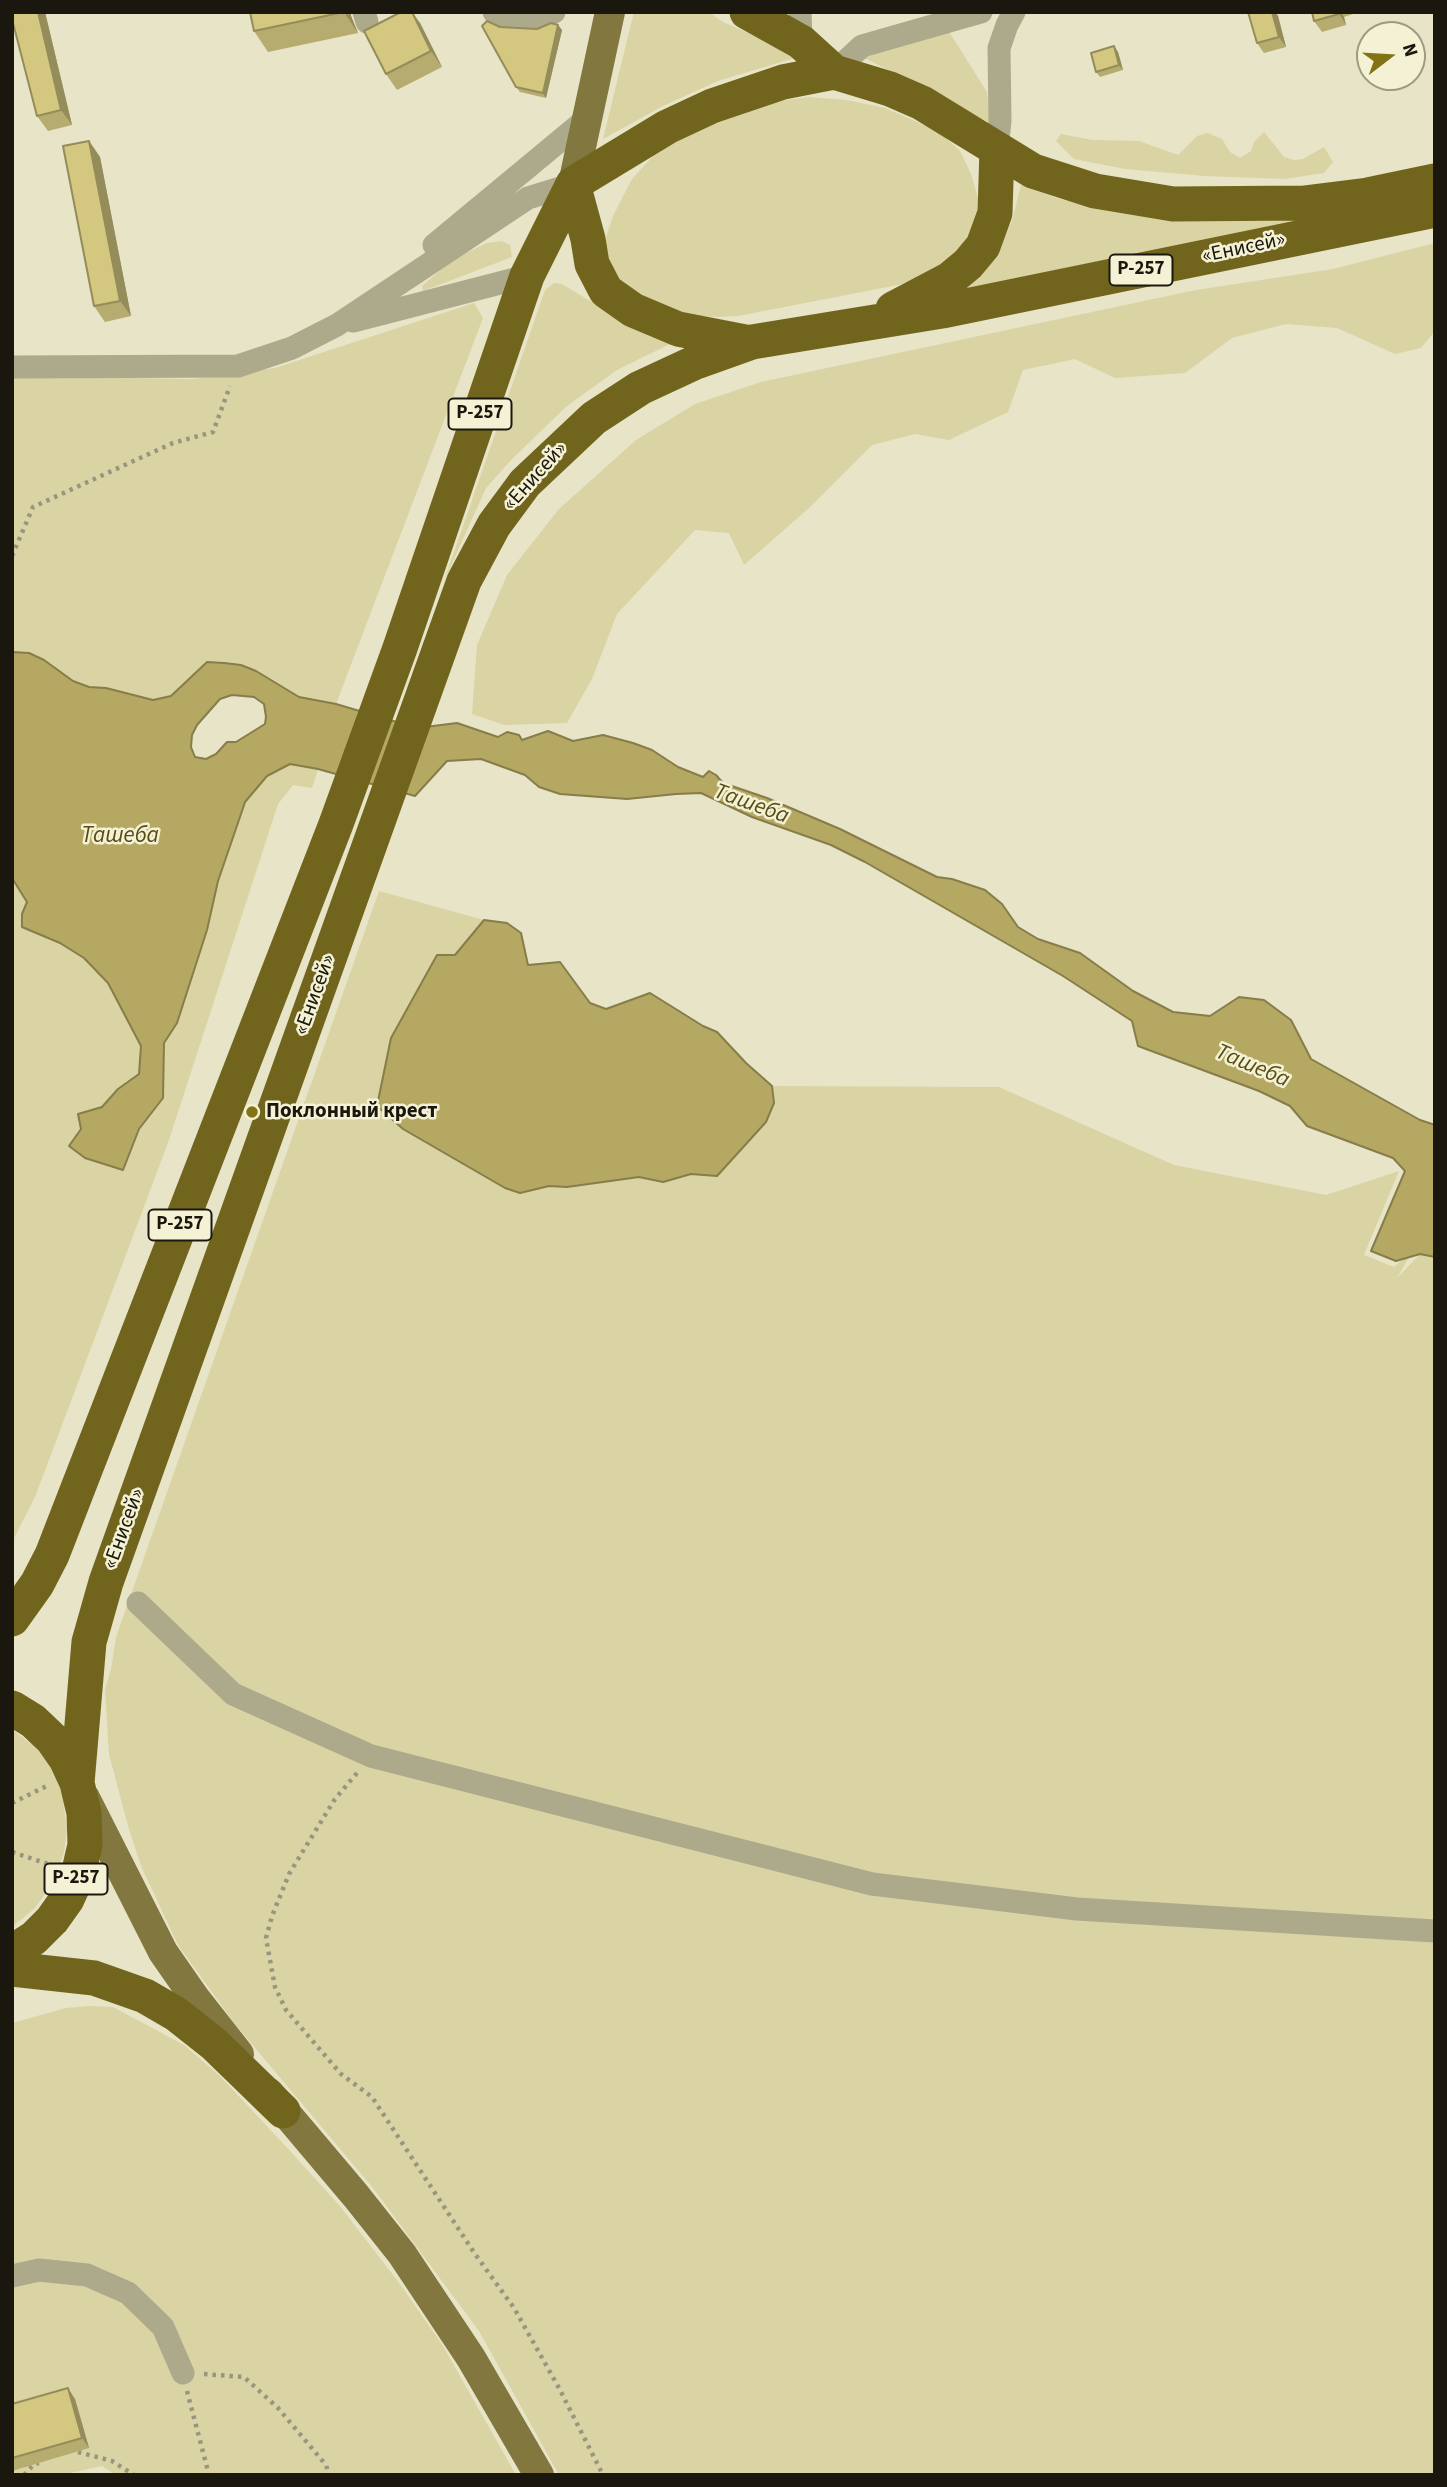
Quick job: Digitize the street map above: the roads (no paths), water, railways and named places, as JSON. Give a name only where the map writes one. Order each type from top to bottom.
[{"type":"highway","points":[[747,12],[801,27],[834,72]]},
{"type":"highway","name":"«Енисей»","points":[[12,1619],[37,1584],[52,1555],[336,824],[400,648],[527,276],[573,184],[667,127],[712,106],[783,82],[834,72],[890,89],[922,103],[1033,171],[1095,191],[1174,204],[1304,203],[1368,195],[1435,181]]},
{"type":"highway","name":"«Енисей»","points":[[847,327],[920,296],[950,279],[968,264],[983,246],[993,221],[997,149]]},
{"type":"highway","name":"«Енисей»","points":[[573,184],[592,264],[606,291],[633,310],[678,329],[716,338],[752,342]]},
{"type":"highway","name":"«Енисей»","points":[[77,1783],[89,1642],[106,1582],[464,581],[494,525],[525,483],[594,418],[640,388],[696,362],[752,342],[942,311],[1435,210]]},
{"type":"highway","name":"«Енисей»","points":[[12,1708],[33,1721],[52,1739],[66,1759],[77,1783],[84,1813],[85,1834],[78,1875],[67,1899],[52,1920],[34,1938],[12,1952]]},
{"type":"highway","points":[[12,1969],[94,1978],[145,1996],[176,2014],[214,2044],[283,2111]]},
{"type":"main road","points":[[573,184],[610,12]]},
{"type":"main road","points":[[77,1783],[163,1952],[195,1998],[283,2111],[356,2196],[417,2276],[500,2404],[539,2475]]},
{"type":"street","points":[[495,12],[505,18],[541,20],[554,12]]},
{"type":"street","points":[[834,72],[862,46],[981,12]]},
{"type":"street","points":[[997,149],[1000,121],[999,48],[1014,12]]},
{"type":"street","points":[[337,325],[586,119]]},
{"type":"street","points":[[12,367],[238,366],[292,348],[337,325],[528,198],[573,184]]},
{"type":"street","points":[[337,325],[527,276]]},
{"type":"street","points":[[138,1603],[233,1694],[371,1756],[872,1884],[1077,1909],[1435,1931]]},
{"type":"street","points":[[12,2276],[39,2270],[87,2275],[128,2293],[163,2327],[183,2373]]},
{"type":"water","name":"Ташеба","points":[[12,652],[29,653],[44,660],[73,681],[89,687],[106,688],[153,700],[171,696],[207,662],[224,663],[241,665],[256,671],[299,697],[336,704],[417,728],[457,723],[498,737],[507,732],[519,735],[522,740],[548,731],[573,741],[603,735],[652,750],[678,767],[703,777],[709,771],[723,783],[767,798],[840,829],[937,877],[985,890],[1002,904],[1018,927],[1038,939],[1080,953],[1133,991],[1173,1012],[1210,1016],[1239,997],[1264,1000],[1291,1020],[1311,1059],[1420,1120],[1435,1125],[1435,1257],[1420,1254],[1396,1261],[1371,1251],[1405,1171],[1393,1158],[1307,1126],[1290,1106],[1259,1091],[1138,1046],[1132,1021],[1063,976],[865,862],[831,845],[752,817],[701,793],[627,799],[560,794],[539,787],[525,775],[481,759],[447,761],[415,796],[318,769],[290,764],[267,776],[245,802],[218,881],[207,930],[177,1023],[164,1043],[163,1098],[139,1129],[123,1170],[85,1158],[69,1146],[81,1129],[78,1114],[102,1107],[118,1089],[139,1074],[141,1046],[108,983],[84,958],[60,943],[22,927],[22,914],[27,902],[12,878]],"holes":[[[232,695],[254,697],[264,704],[265,724],[236,742],[227,742],[216,754],[206,759],[195,757],[191,747],[192,735],[197,725],[220,699]]]},
{"type":"water","points":[[484,920],[507,923],[521,933],[528,965],[560,962],[590,1003],[606,1009],[650,993],[717,1032],[772,1086],[774,1103],[766,1122],[717,1176],[691,1174],[663,1182],[639,1177],[567,1187],[549,1186],[520,1193],[505,1188],[403,1129],[377,1106],[391,1038],[437,955],[455,955]]},
{"type":"place","name":"Поклонный крест","points":[[252,1112]]}]
